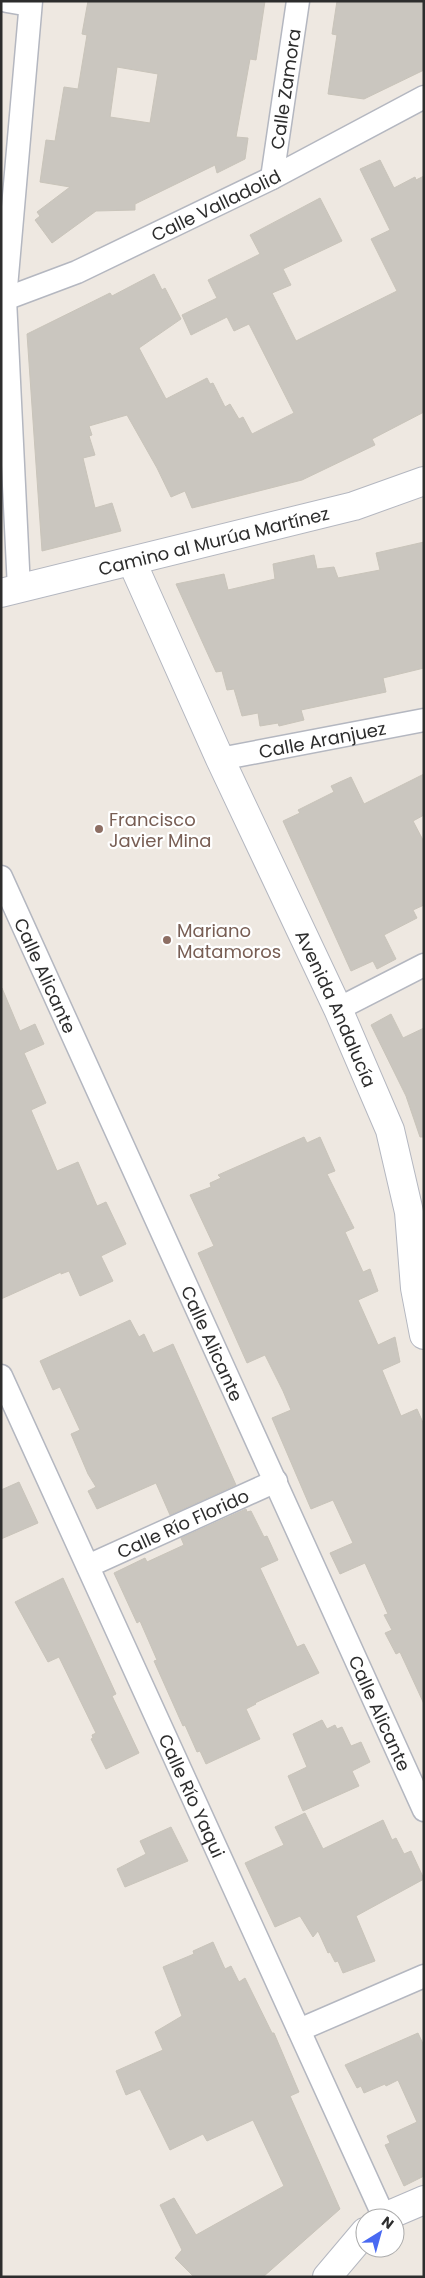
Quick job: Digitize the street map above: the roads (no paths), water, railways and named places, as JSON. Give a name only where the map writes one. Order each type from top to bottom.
[{"type":"street","points":[[7,1],[31,3],[3,298],[10,591]]},
{"type":"street","name":"Calle Zamora","points":[[272,178],[298,1]]},
{"type":"street","name":"Calle Valladolid","points":[[3,298],[77,272],[272,178],[424,97]]},
{"type":"street","name":"Camino al Murúa Martínez","points":[[10,591],[354,506],[424,481]]},
{"type":"street","name":"Avenida Andalucía","points":[[132,562],[220,759],[338,1009],[390,1130],[416,1208],[415,1288],[424,1334]]},
{"type":"street","name":"Calle Aranjuez","points":[[220,759],[424,720]]},
{"type":"street","name":"Calle Alicante","points":[[1,877],[424,1810]]},
{"type":"street","points":[[338,1009],[424,965]]},
{"type":"street","name":"Calle Río Yaqui","points":[[1,1376],[299,2030],[371,2208]]},
{"type":"street","name":"Calle Río Florido","points":[[88,1566],[276,1481]]},
{"type":"street","points":[[299,2030],[424,1976]]},
{"type":"street","points":[[405,2209],[424,2200]]},
{"type":"street","points":[[326,2277],[355,2246]]},
{"type":"place","name":"Francisco Javier Mina","points":[[99,829]]},
{"type":"place","name":"Mariano Matamoros","points":[[167,940]]}]
